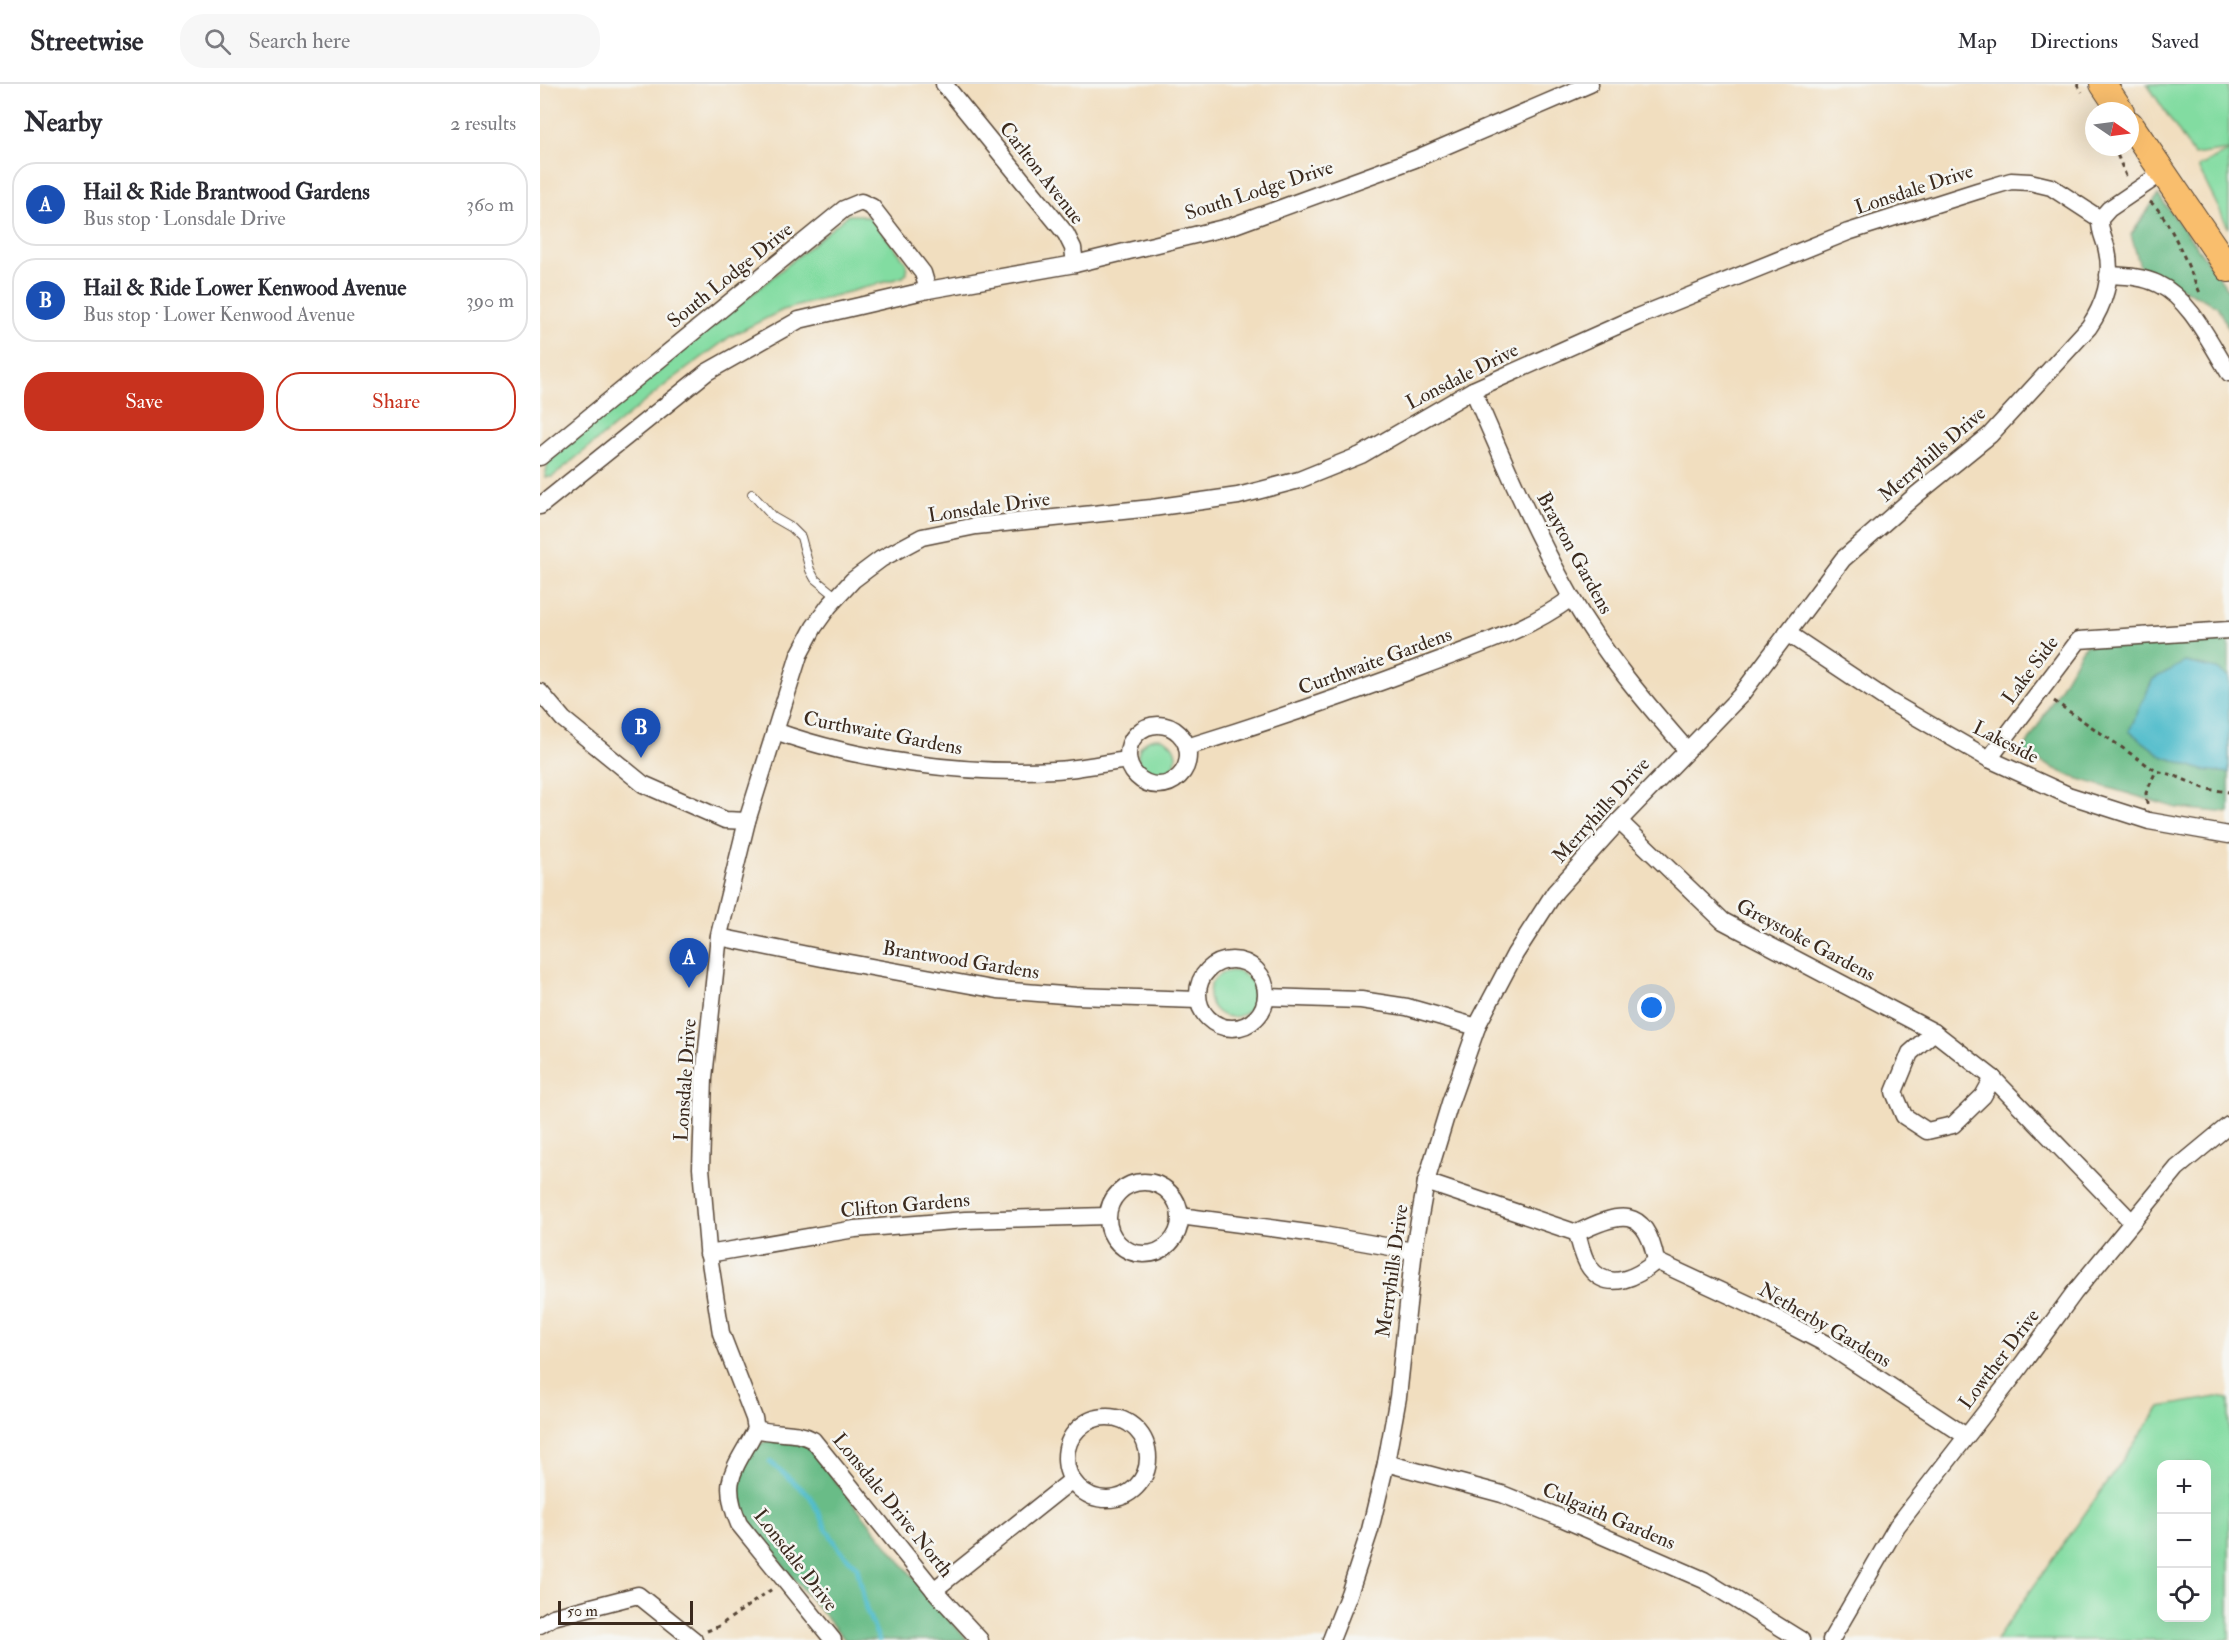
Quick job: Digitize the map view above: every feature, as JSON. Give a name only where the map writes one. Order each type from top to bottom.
[{"type":"main road","points":[[2103,84],[2115,102]]},
{"type":"main road","points":[[2139,138],[2229,269]]},
{"type":"street","name":"Carlton Avenue","points":[[945,84],[1066,234],[1073,248],[1075,264]]},
{"type":"street","name":"South Lodge Drive","points":[[543,497],[707,372],[799,320],[928,290],[1075,264],[1232,225],[1415,159],[1590,84]]},
{"type":"street","points":[[2100,219],[2162,172]]},
{"type":"street","name":"Lonsdale Drive","points":[[833,1640],[739,1524],[732,1507],[729,1493],[736,1464],[756,1429],[754,1418],[721,1333],[708,1254],[701,1168],[704,1078],[719,937],[747,821],[799,654],[814,627],[837,597],[853,580],[881,559],[922,537],[975,526],[1152,508],[1227,497],[1299,480],[1361,455],[1473,390],[1637,317],[1848,232],[2011,181],[2030,182],[2051,187],[2100,219]]},
{"type":"street","name":"South Lodge Drive","points":[[540,457],[844,209],[861,202],[872,207],[923,273],[928,290]]},
{"type":"street","name":"Merryhills Drive","points":[[1331,1640],[1370,1530],[1386,1463],[1398,1397],[1413,1251],[1426,1182],[1450,1103],[1477,1027],[1515,954],[1555,892],[1686,749],[1740,696],[1843,559],[1916,495],[1990,435],[2089,327],[2105,297],[2108,275],[2107,250],[2100,232],[2100,219]]},
{"type":"street","points":[[2108,275],[2157,283],[2183,301],[2229,373]]},
{"type":"street","name":"Brayton Gardens","points":[[1473,390],[1521,501],[1571,598],[1633,688],[1686,749]]},
{"type":"street","name":"Curthwaite Gardens","points":[[1187,747],[1279,719],[1469,649],[1524,627],[1554,611],[1571,598]]},
{"type":"street","name":"Lake Side","points":[[1989,759],[2079,640],[2229,630]]},
{"type":"street","name":"Lakeside","points":[[1787,633],[1889,701],[1989,759],[2068,795],[2149,821],[2229,835]]},
{"type":"street","points":[[540,692],[563,719],[643,784],[725,820],[747,821]]},
{"type":"street","points":[[1151,726],[1169,727],[1177,732],[1187,747],[1186,765],[1182,773],[1168,784],[1150,785],[1142,781],[1135,776],[1128,760],[1130,742],[1143,729],[1151,726]]},
{"type":"street","name":"Curthwaite Gardens","points":[[775,731],[830,747],[888,759],[967,770],[1057,770],[1128,760]]},
{"type":"street","name":"Greystoke Gardens","points":[[1619,821],[1723,921],[1934,1032],[1993,1078],[2132,1222]]},
{"type":"street","name":"Brantwood Gardens","points":[[719,937],[998,990],[1055,995],[1198,1000]]},
{"type":"street","points":[[1242,961],[1252,966],[1265,985],[1266,997],[1263,1008],[1257,1017],[1238,1027],[1227,1028],[1217,1025],[1202,1010],[1198,1000],[1198,988],[1202,977],[1209,968],[1219,962],[1242,961]]},
{"type":"street","points":[[1266,997],[1361,1000],[1407,1007],[1477,1027]]},
{"type":"street","points":[[1934,1032],[1910,1053],[1894,1092],[1904,1116],[1927,1131],[1953,1125],[1983,1096],[1993,1078]]},
{"type":"street","name":"Lowther Drive","points":[[1831,1640],[1897,1526],[2074,1293],[2176,1168],[2229,1125]]},
{"type":"street","points":[[1138,1182],[1150,1182],[1162,1186],[1171,1194],[1178,1204],[1180,1216],[1179,1228],[1174,1239],[1166,1248],[1143,1255],[1131,1253],[1121,1247],[1113,1238],[1108,1227],[1107,1216],[1110,1204],[1117,1193],[1126,1186],[1138,1182]]},
{"type":"street","points":[[1426,1182],[1577,1233],[1612,1217],[1635,1220],[1650,1236],[1656,1261],[1641,1274],[1623,1281],[1606,1279],[1590,1269],[1577,1233]]},
{"type":"street","name":"Clifton Gardens","points":[[708,1254],[866,1228],[965,1220],[1107,1216]]},
{"type":"street","points":[[1180,1216],[1323,1235],[1413,1251]]},
{"type":"street","name":"Netherby Gardens","points":[[1656,1261],[1826,1344],[1966,1436]]},
{"type":"street","points":[[1102,1417],[1116,1418],[1139,1432],[1146,1450],[1146,1470],[1140,1482],[1130,1491],[1119,1497],[1106,1498],[1087,1493],[1072,1480],[1067,1467],[1066,1454],[1070,1440],[1078,1428],[1089,1420],[1102,1417]]},
{"type":"street","name":"Lonsdale Drive North","points":[[756,1429],[769,1432],[794,1432],[813,1440],[934,1590],[980,1640]]},
{"type":"street","name":"Culgaith Gardens","points":[[1386,1463],[1502,1494],[1559,1517],[1704,1580],[1801,1640]]},
{"type":"street","points":[[934,1590],[1072,1480]]},
{"type":"street","points":[[540,1625],[553,1617],[638,1595],[693,1639]]},
{"type":"lane","points":[[752,494],[773,517],[792,528],[801,537],[810,570],[815,579],[837,597]]},
{"type":"path","points":[[2118,156],[2133,192],[2157,206],[2202,298]]},
{"type":"path","points":[[2041,691],[2156,771],[2173,775],[2206,789],[2229,792]]},
{"type":"path","points":[[2146,793],[2156,771]]},
{"type":"path","points":[[693,1639],[719,1626],[784,1582]]},
{"type":"green space","points":[[2147,84],[2229,84],[2229,150],[2194,155]]},
{"type":"green space","points":[[2229,151],[2229,229],[2198,167]]},
{"type":"green space","points":[[2158,195],[2229,290],[2229,330],[2217,306],[2140,267],[2131,235]]},
{"type":"green space","points":[[848,215],[861,215],[872,219],[906,262],[907,273],[903,277],[783,310],[731,336],[669,382],[552,477],[545,477],[548,462]]},
{"type":"green space","points":[[2229,636],[2229,813],[2177,808],[2072,777],[2022,753],[2085,645]]},
{"type":"green space","points":[[1157,738],[1171,743],[1176,757],[1171,771],[1157,776],[1143,771],[1138,757],[1143,743]]},
{"type":"green space","points":[[1232,971],[1248,978],[1255,994],[1248,1010],[1232,1017],[1216,1010],[1209,994],[1216,978]]},
{"type":"green space","points":[[2217,1397],[2229,1399],[2229,1640],[1996,1640],[2160,1407]]},
{"type":"green space","points":[[792,1438],[808,1447],[935,1604],[968,1640],[845,1640],[768,1547],[754,1527],[739,1496],[741,1470],[749,1455],[769,1440]]},
{"type":"water","points":[[2185,662],[2217,669],[2229,677],[2229,773],[2202,770],[2162,756],[2129,731],[2153,679]]},
{"type":"waterway","points":[[770,1462],[810,1496],[840,1550],[857,1567],[866,1609],[879,1640]]},
{"type":"place","name":"Hail & Ride Lower Kenwood Avenue","points":[[641,758]]},
{"type":"place","name":"Hail & Ride Brantwood Gardens","points":[[689,988]]}]
